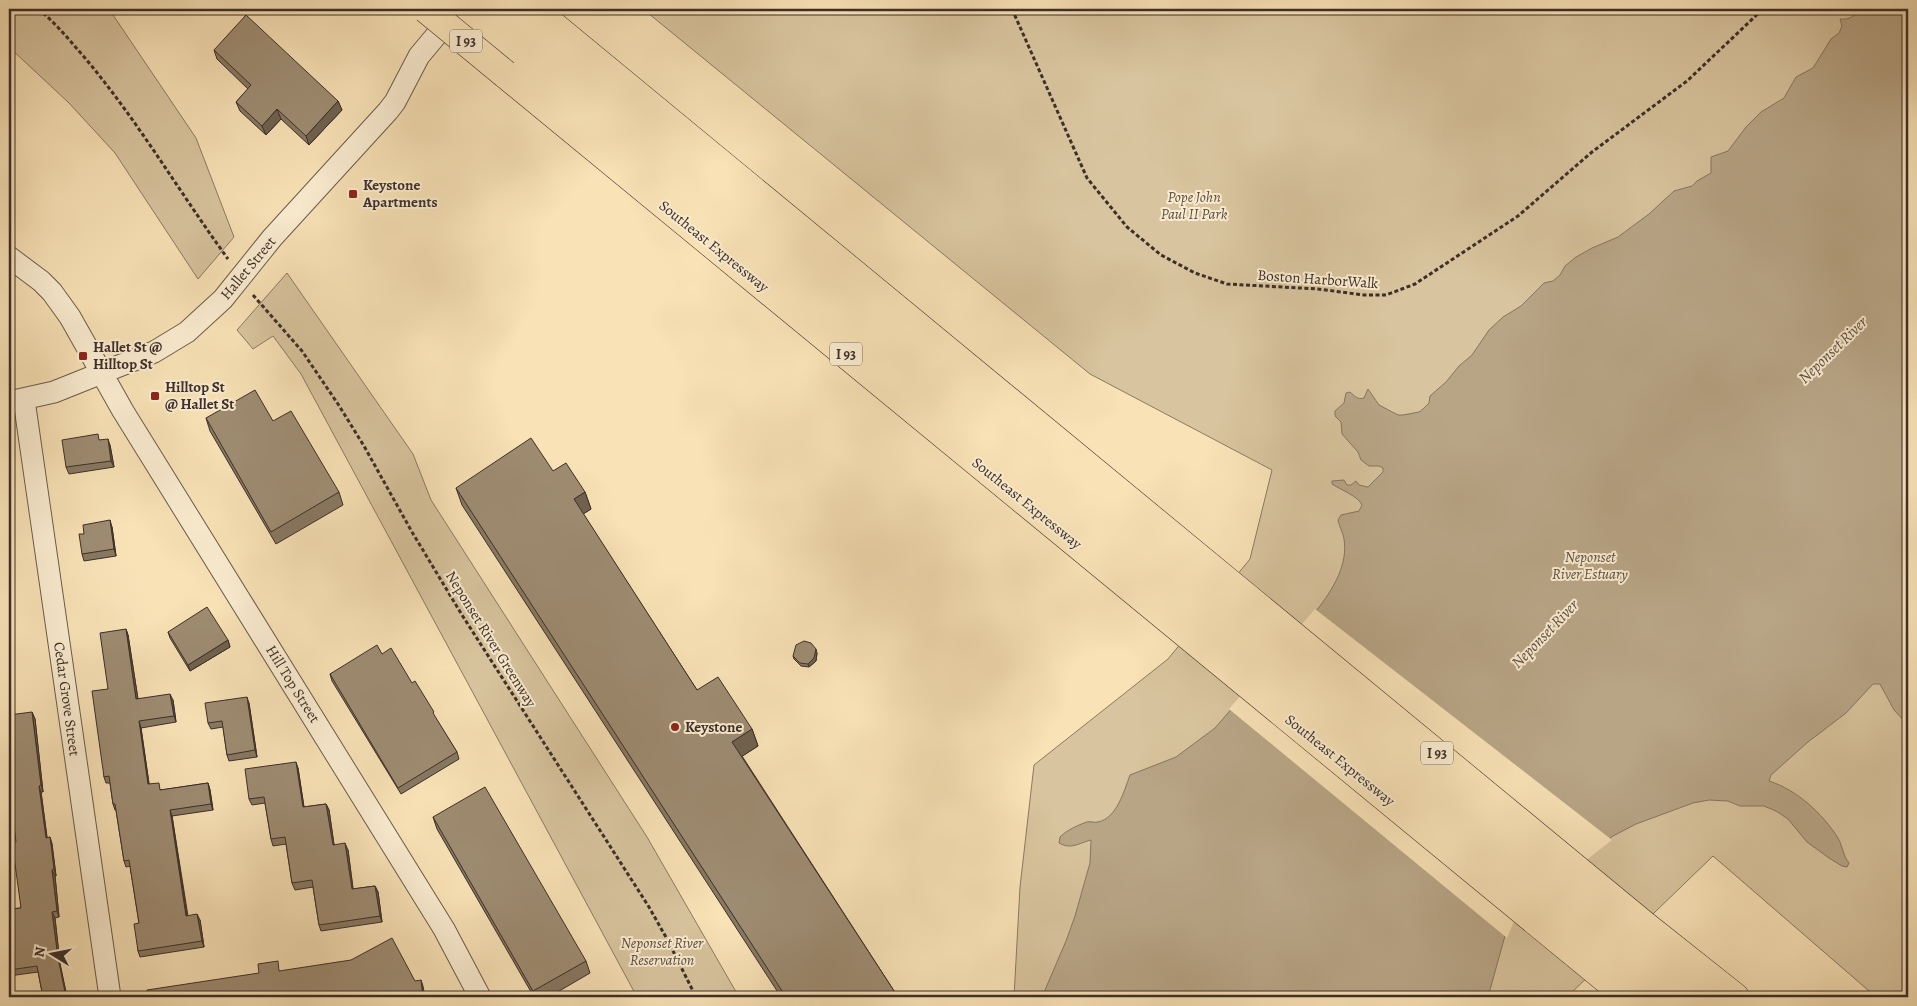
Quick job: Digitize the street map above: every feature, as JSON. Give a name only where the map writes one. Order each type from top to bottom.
[{"type":"highway","name":"Southeast Expressway","points":[[426,9],[528,40],[1209,609],[1619,947],[1718,993],[1750,997]]},
{"type":"highway","name":"I 93","points":[[459,9],[528,40]]},
{"type":"highway","name":"I 93","points":[[499,9],[528,40]]},
{"type":"highway","name":"Southeast Expressway","points":[[528,40],[1209,609],[1619,947],[1628,997]]},
{"type":"highway","name":"I 93","points":[[1619,947],[1662,997]]},
{"type":"street","name":"Hallet Street","points":[[17,401],[54,392],[166,346],[187,332],[214,309],[272,238],[388,111],[395,102],[419,56],[459,9]]},
{"type":"street","points":[[9,257],[30,271],[52,292],[70,317],[102,373]]},
{"type":"street","name":"Hill Top Street","points":[[102,373],[444,928],[480,997]]},
{"type":"street","name":"Cedar Grove Street","points":[[17,401],[110,997]]},
{"type":"path","points":[[38,9],[73,45],[108,87],[224,254]]},
{"type":"path","name":"Boston HarborWalk","points":[[1012,9],[1087,178],[1127,227],[1161,255],[1195,273],[1227,284],[1318,289],[1364,295],[1386,295],[1415,284],[1518,216],[1592,152],[1687,81],[1763,9]]},
{"type":"path","name":"Neponset River Greenway","points":[[257,300],[302,351],[349,421],[462,615],[649,907],[696,997]]},
{"type":"green space","points":[[9,9],[109,9],[196,138],[234,237],[198,279],[115,153],[69,103],[9,47]]},
{"type":"green space","name":"Neponset River Estuary","points":[[643,9],[1908,9],[1908,997],[1876,997],[1713,856],[1567,997],[1014,997],[1020,887],[1034,765],[1168,659],[1250,559],[1272,470],[1090,374]]},
{"type":"green space","name":"Neponset River Reservation","points":[[287,273],[413,454],[431,500],[647,837],[739,997],[637,997],[301,374],[273,336],[253,349],[237,330]]},
{"type":"water","name":"Neponset River Estuary","points":[[1860,9],[1908,9],[1908,725],[1894,710],[1880,684],[1873,684],[1846,713],[1808,742],[1771,775],[1769,781],[1799,796],[1817,811],[1840,841],[1849,863],[1847,867],[1829,858],[1807,842],[1788,819],[1776,811],[1764,806],[1740,806],[1728,801],[1709,800],[1693,803],[1636,824],[1613,836],[1595,849],[1508,925],[1488,997],[1042,997],[1075,916],[1090,863],[1091,840],[1067,846],[1059,843],[1060,837],[1069,830],[1084,823],[1105,819],[1115,810],[1119,803],[1130,775],[1176,757],[1215,728],[1320,606],[1335,583],[1342,566],[1345,548],[1338,520],[1341,515],[1359,511],[1362,505],[1353,496],[1332,484],[1332,481],[1344,480],[1347,485],[1351,485],[1356,481],[1359,485],[1368,487],[1383,472],[1383,468],[1369,466],[1361,460],[1358,452],[1342,434],[1341,422],[1335,416],[1335,411],[1344,403],[1346,393],[1350,392],[1356,397],[1364,398],[1368,389],[1379,405],[1398,415],[1419,412],[1429,403],[1430,396],[1472,355],[1489,330],[1503,317],[1521,306],[1544,283],[1553,281],[1560,275],[1565,266],[1576,257],[1618,237],[1649,214],[1674,191],[1692,186],[1711,173],[1711,157],[1728,151],[1746,127],[1761,112],[1784,98],[1796,77],[1813,68],[1831,39],[1839,33],[1842,26],[1840,19],[1852,17]]},
{"type":"pier","points":[[1315,609],[1612,840],[1517,914],[1507,938],[1229,709]]},
{"type":"building","points":[[246,15],[338,101],[306,136],[277,109],[262,126],[236,102],[251,85],[214,50]]},
{"type":"building","points":[[255,390],[273,421],[291,411],[339,492],[271,532],[206,418]]},
{"type":"building","points":[[98,434],[99,440],[108,439],[111,461],[66,467],[62,440]]},
{"type":"building","name":"Keystone","points":[[531,438],[553,471],[566,463],[585,492],[574,499],[697,690],[718,677],[752,729],[732,742],[898,997],[786,997],[456,488]]},
{"type":"building","points":[[110,520],[114,549],[82,554],[79,534],[84,534],[83,525]]},
{"type":"building","points":[[207,607],[228,640],[188,665],[168,632]]},
{"type":"building","points":[[126,629],[136,699],[170,694],[174,716],[139,721],[148,784],[159,783],[160,790],[208,783],[211,804],[170,810],[186,916],[197,914],[202,941],[138,951],[134,924],[139,923],[129,860],[124,861],[109,776],[104,777],[92,691],[108,689],[100,633]]},
{"type":"building","points":[[804,641],[811,643],[816,649],[814,658],[808,664],[800,663],[793,656],[796,645]]},
{"type":"building","points":[[377,645],[382,654],[391,648],[412,683],[415,681],[457,752],[398,788],[330,674]]},
{"type":"building","points":[[9,659],[12,685],[9,685]]},
{"type":"building","points":[[247,697],[255,750],[227,755],[222,721],[208,723],[205,703]]},
{"type":"building","points":[[32,712],[46,838],[50,837],[54,869],[52,870],[57,911],[52,912],[58,958],[66,997],[43,997],[37,966],[9,970],[9,909],[21,908],[12,842],[16,842],[11,801],[14,801],[9,759],[9,715]]},
{"type":"building","points":[[296,762],[303,807],[326,804],[333,845],[345,843],[352,889],[375,886],[380,916],[319,925],[312,880],[292,883],[285,837],[271,839],[264,797],[249,799],[245,769]]},
{"type":"building","points":[[485,787],[586,961],[533,991],[433,817]]},
{"type":"building","points":[[392,938],[415,981],[421,980],[423,997],[148,997],[147,990],[259,973],[258,964],[278,961],[279,971],[351,960]]},
{"type":"place","name":"Keystone Apartments","points":[[353,194]]},
{"type":"place","name":"Hallet St @ Hilltop St","points":[[83,356]]},
{"type":"place","name":"Hilltop St @ Hallet St","points":[[155,396]]},
{"type":"place","name":"Keystone","points":[[675,727]]},
{"type":"park label","name":"Pope John Paul II Park","points":[[1194,206]]},
{"type":"water label","name":"Neponset River","points":[[1833,350]]},
{"type":"water label","name":"Neponset River","points":[[1545,634]]}]
